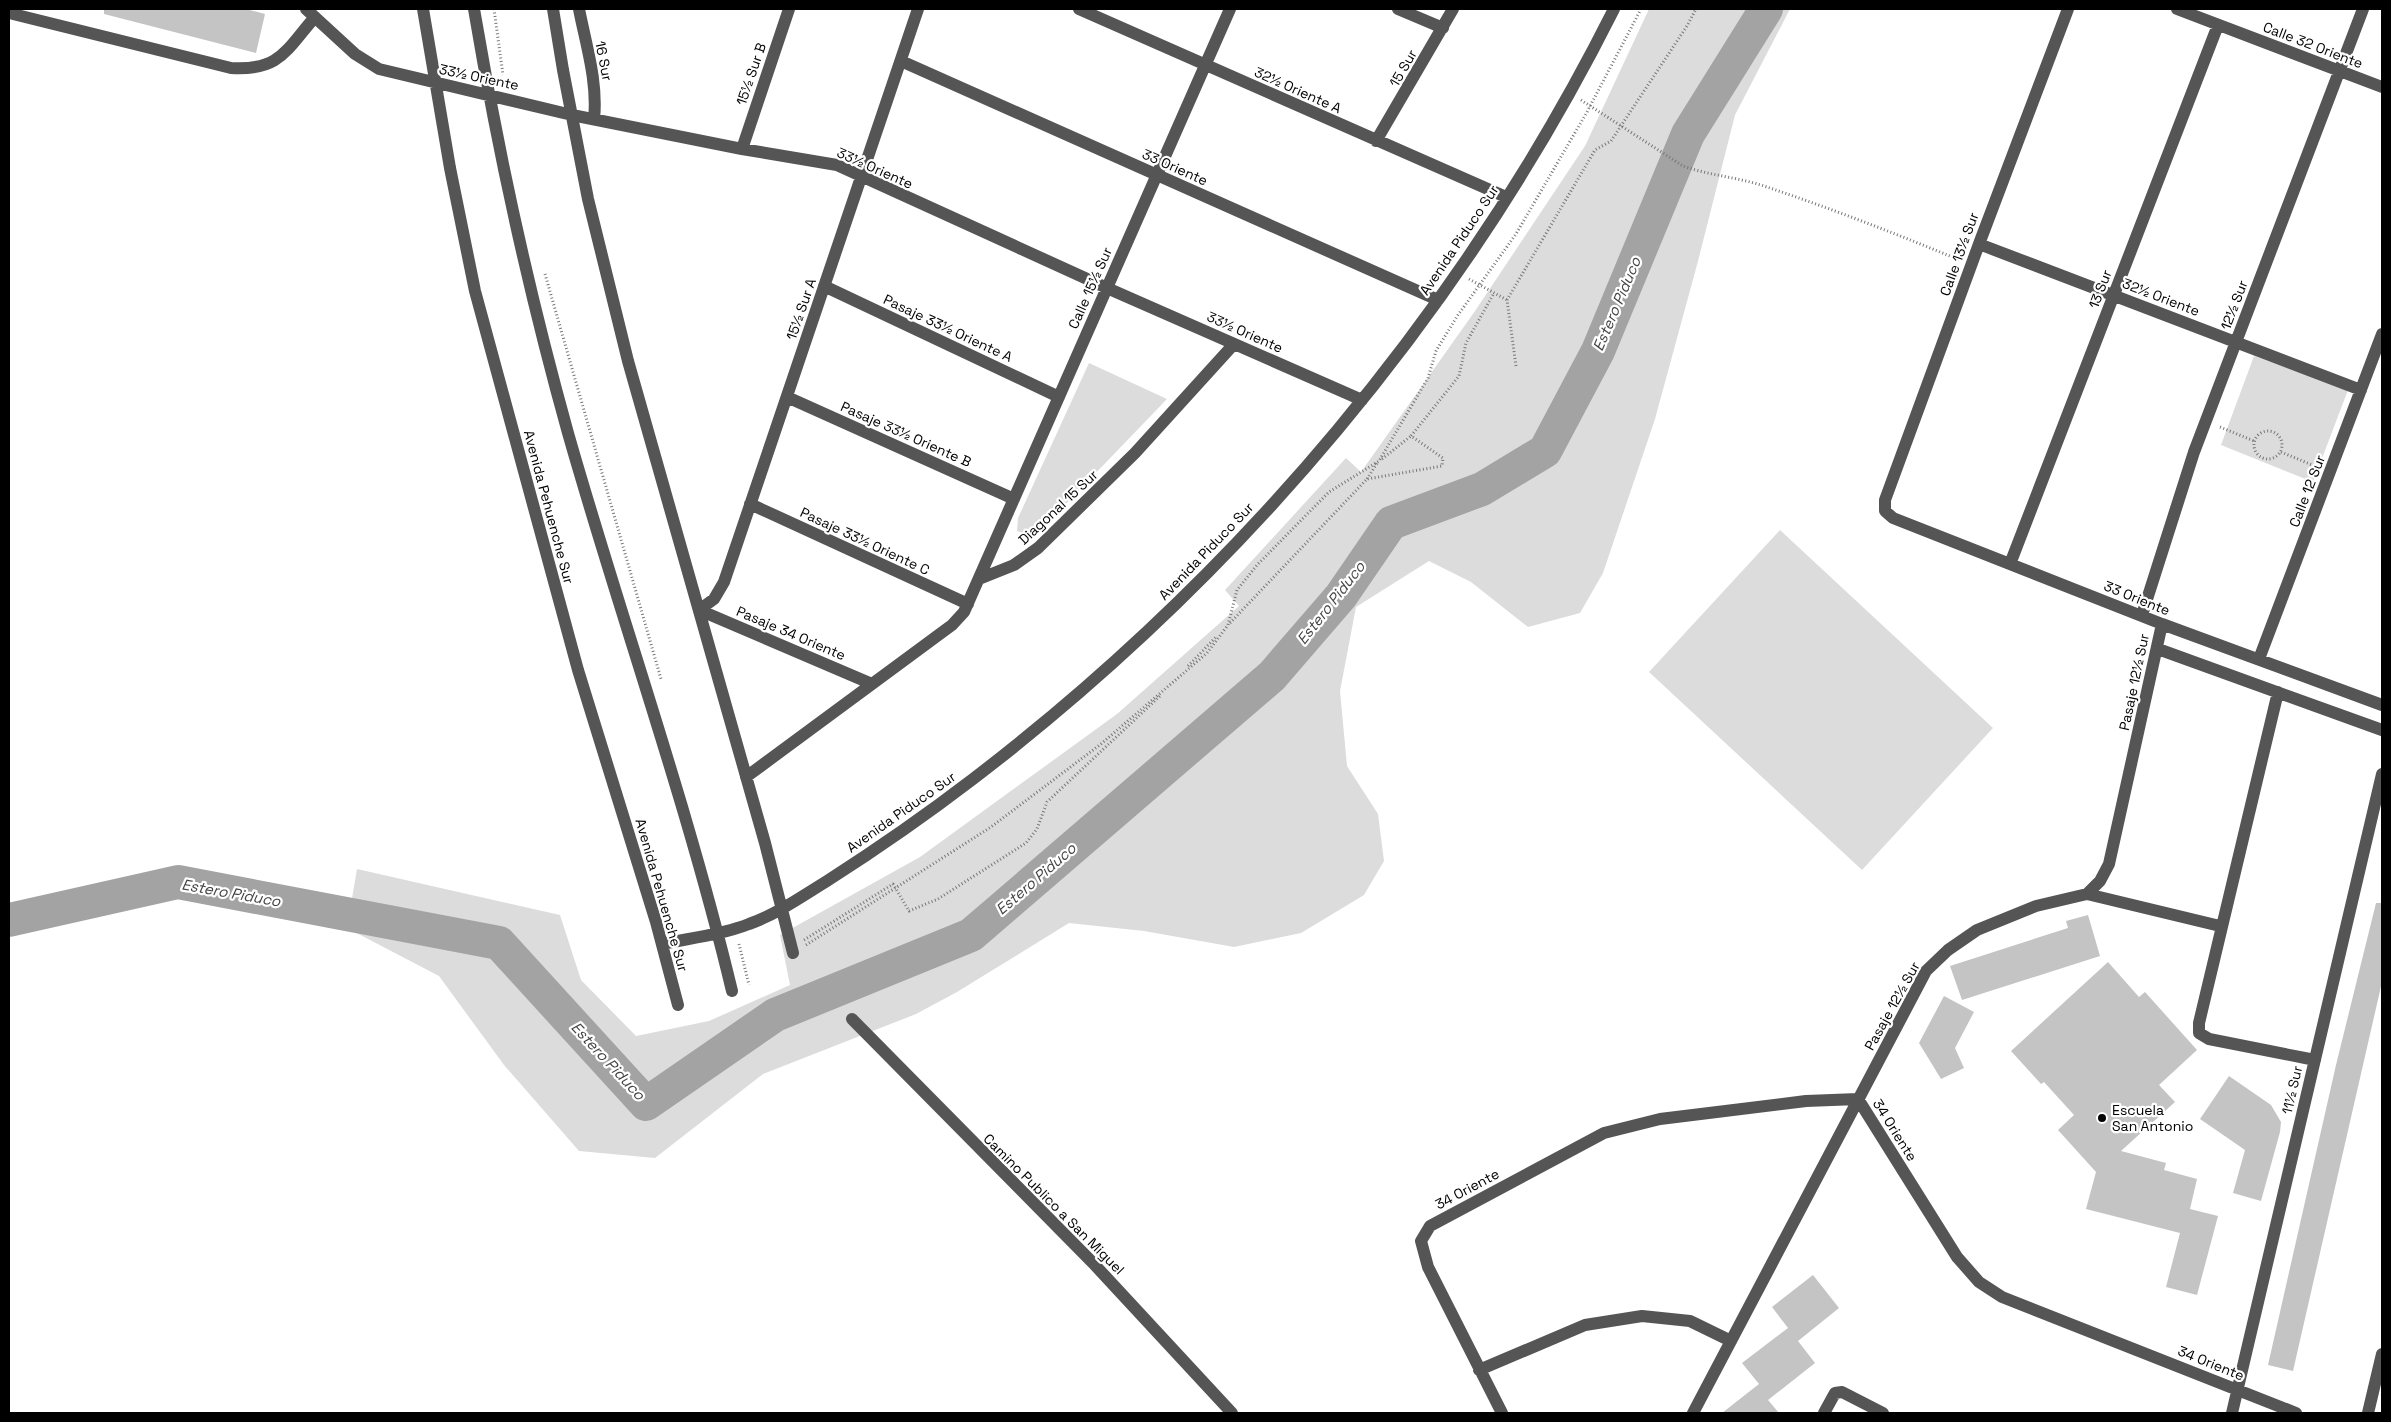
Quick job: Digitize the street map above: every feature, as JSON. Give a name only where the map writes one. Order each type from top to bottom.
[{"type":"street","name":"Avenida Pehuenche Sur","points":[[423,9],[475,291],[578,670],[662,944],[678,1004]]},
{"type":"street","points":[[474,9],[488,95],[508,195],[534,305],[568,433],[712,905],[732,991]]},
{"type":"street","points":[[553,9],[588,199],[628,361],[746,777],[792,950]]},
{"type":"street","name":"16 Sur","points":[[579,9],[594,86],[596,102],[594,119]]},
{"type":"street","name":"15½ Sur A","points":[[699,610],[708,605],[720,591],[918,9]]},
{"type":"street","name":"32½ Oriente A","points":[[1079,9],[1102,14],[1204,65],[1506,197]]},
{"type":"street","name":"Calle 15½ Sur","points":[[979,579],[1230,9]]},
{"type":"street","points":[[1398,9],[1443,28]]},
{"type":"street","name":"15 Sur","points":[[1376,141],[1453,9]]},
{"type":"street","name":"Avenida Piduco Sur","points":[[662,944],[735,929],[782,909],[861,859],[952,795],[1090,684],[1227,554],[1280,496],[1362,400],[1458,272],[1569,94],[1614,9]]},
{"type":"street","name":"Calle 13½ Sur","points":[[1885,511],[1885,500],[2068,9]]},
{"type":"street","name":"Calle 32 Oriente","points":[[2177,9],[2382,87]]},
{"type":"street","name":"12½ Sur","points":[[2142,615],[2205,422],[2363,9]]},
{"type":"street","name":"15½ Sur B","points":[[742,149],[787,10]]},
{"type":"street","points":[[9,13],[231,68],[252,70],[275,62],[310,13]]},
{"type":"street","name":"33½ Oriente","points":[[310,13],[354,54],[379,69],[436,84],[507,98],[594,119],[742,149],[837,165],[861,178],[1106,288],[1362,400]]},
{"type":"street","name":"13 Sur","points":[[2010,564],[2218,24]]},
{"type":"street","name":"33 Oriente","points":[[901,61],[1438,300]]},
{"type":"street","name":"32½ Oriente","points":[[1979,244],[2361,390]]},
{"type":"street","name":"Pasaje 33½ Oriente A","points":[[824,286],[1059,397]]},
{"type":"street","name":"Calle 12 Sur","points":[[2259,660],[2382,334]]},
{"type":"street","name":"Diagonal 15 Sur","points":[[979,579],[1014,565],[1038,548],[1136,453],[1234,344]]},
{"type":"street","name":"Pasaje 33½ Oriente B","points":[[787,397],[1014,499]]},
{"type":"street","name":"Pasaje 33½ Oriente C","points":[[750,504],[968,604]]},
{"type":"street","name":"33 Oriente","points":[[1885,511],[1893,518],[2162,624],[2382,705]]},
{"type":"street","points":[[746,777],[952,625],[968,604],[979,579]]},
{"type":"street","name":"Pasaje 34 Oriente","points":[[699,610],[872,684]]},
{"type":"street","name":"Pasaje 12½ Sur","points":[[1693,1413],[1926,971],[1942,956],[1977,930],[2036,906],[2088,894],[2100,881],[2109,864],[2162,624]]},
{"type":"street","points":[[2158,649],[2382,730]]},
{"type":"street","points":[[2278,692],[2220,926],[2199,1023],[2199,1033],[2209,1039],[2315,1060]]},
{"type":"street","name":"11½ Sur","points":[[2232,1413],[2382,774]]},
{"type":"street","points":[[2088,894],[2220,926]]},
{"type":"street","name":"Camino Publico a San Miguel","points":[[852,1020],[1093,1263],[1232,1413]]},
{"type":"street","name":"34 Oriente","points":[[1479,1370],[1428,1267],[1421,1241],[1430,1226],[1604,1133],[1660,1119],[1806,1102],[1858,1099],[1957,1257],[1979,1282],[2002,1297],[2296,1413]]},
{"type":"street","points":[[1502,1413],[1479,1370],[1586,1325],[1642,1316],[1690,1321],[1731,1341]]},
{"type":"street","points":[[2368,1413],[2382,1354]]},
{"type":"street","points":[[1824,1413],[1835,1392],[1842,1392],[1883,1413]]},
{"type":"path","points":[[494,9],[507,98]]},
{"type":"path","points":[[1516,366],[1506,300],[1595,150],[1611,141],[1687,26],[1696,9]]},
{"type":"path","points":[[1569,94],[1591,104],[1683,166],[1697,171],[1758,184],[1880,228],[1971,265]]},
{"type":"path","points":[[543,266],[662,681]]},
{"type":"path","points":[[1458,272],[1506,300]]},
{"type":"path","points":[[792,950],[893,884],[909,911],[938,899],[1026,843],[1037,829],[1047,802],[1141,716],[1367,479],[1379,461],[1411,436],[1459,376],[1466,343],[1494,293]]},
{"type":"path","points":[[2205,422],[2254,441]]},
{"type":"path","points":[[2274,432],[2282,443],[2281,452],[2274,459],[2264,459],[2256,454],[2254,441],[2260,433],[2274,432]]},
{"type":"path","points":[[1367,479],[1442,466],[1443,458],[1411,436]]},
{"type":"path","points":[[2281,452],[2330,472]]},
{"type":"path","points":[[735,929],[749,984]]},
{"type":"shaded area","points":[[1649,9],[1790,9],[1735,115],[1655,419],[1603,573],[1580,613],[1528,627],[1471,582],[1429,561],[1356,607],[1340,691],[1347,766],[1378,814],[1384,861],[1364,895],[1301,933],[1234,947],[1144,931],[1069,923],[957,992],[916,1014],[763,1074],[655,1158],[579,1151],[504,1065],[439,976],[347,928],[357,869],[560,915],[581,980],[636,1036],[709,1021],[790,985],[780,935],[920,857],[1117,714],[1239,606],[1225,590],[1346,458],[1361,472],[1475,311],[1585,146]]},
{"type":"shaded area","points":[[2254,356],[2348,390],[2313,482],[2221,445]]},
{"type":"shaded area","points":[[1089,363],[1167,399],[1037,534],[1026,534],[1017,531],[1018,518]]},
{"type":"shaded area","points":[[1780,530],[1993,728],[1862,870],[1649,672]]},
{"type":"building","points":[[104,9],[246,9],[265,14],[256,53],[104,14]]},
{"type":"building","points":[[2376,903],[2382,903],[2382,982],[2293,1371],[2268,1365],[2336,1065]]},
{"type":"building","points":[[2088,915],[2100,956],[1962,1000],[1950,966],[2068,928],[2066,921]]},
{"type":"building","points":[[2108,962],[2139,997],[2145,992],[2197,1050],[2159,1085],[2175,1102],[2121,1151],[2166,1163],[2164,1170],[2197,1179],[2190,1209],[2218,1216],[2197,1295],[2166,1287],[2180,1233],[2086,1209],[2096,1172],[2058,1130],[2074,1115],[2044,1082],[2041,1084],[2011,1051]]},
{"type":"building","points":[[1944,996],[1974,1012],[1955,1048],[1964,1068],[1941,1079],[1919,1043]]},
{"type":"building","points":[[2229,1076],[2271,1105],[2281,1122],[2261,1201],[2233,1193],[2245,1150],[2200,1119]]},
{"type":"building","points":[[1813,1275],[1839,1308],[1798,1341],[1815,1363],[1768,1400],[1779,1413],[1722,1413],[1759,1384],[1742,1363],[1788,1328],[1772,1307]]},
{"type":"waterway","name":"Estero Piduco","points":[[9,920],[178,882],[499,943],[646,1104],[775,1015],[971,935],[1272,676],[1341,596],[1391,523],[1482,489],[1545,451],[1598,351],[1688,134],[1766,9]]},
{"type":"place","name":"Escuela San Antonio","points":[[2102,1118]]}]
